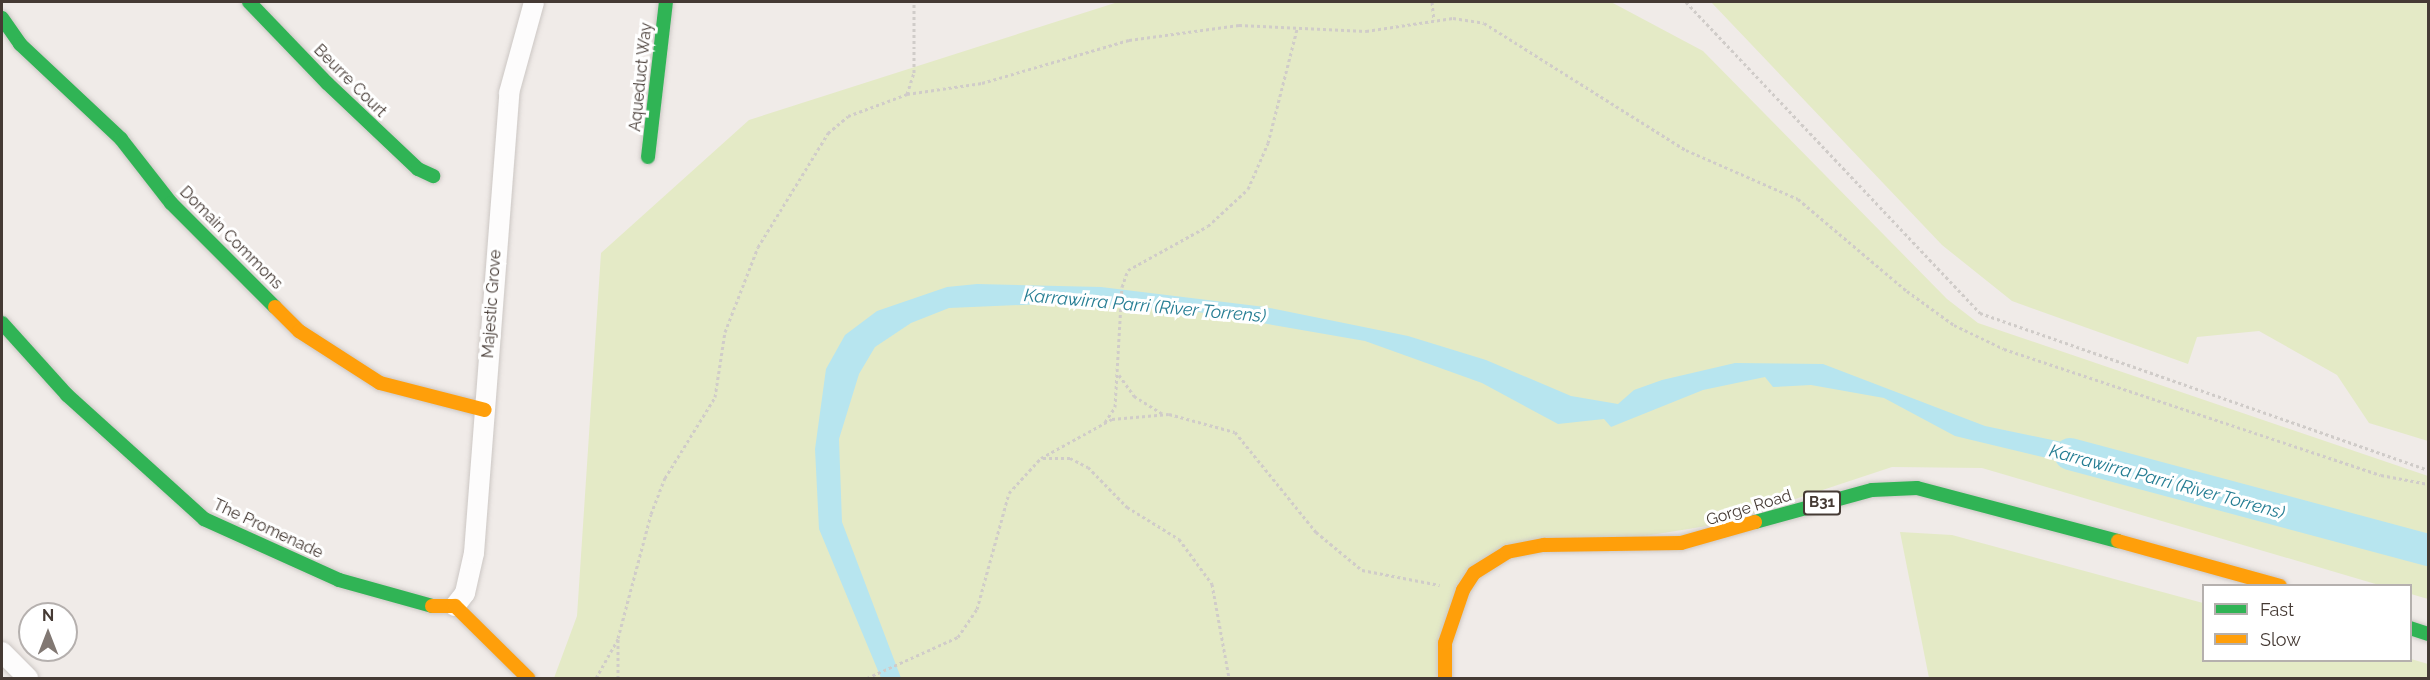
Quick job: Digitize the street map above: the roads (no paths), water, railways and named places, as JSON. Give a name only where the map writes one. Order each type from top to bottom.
[{"type":"street","name":"Beurre Court","points":[[249,2],[335,91],[418,169],[433,176]]},
{"type":"street","name":"Majestic Grove","points":[[455,606],[465,593],[474,553],[509,93],[534,2]]},
{"type":"street","name":"Aqueduct Way","points":[[648,157],[666,2]]},
{"type":"street","name":"Domain Commons","points":[[2,18],[20,44],[121,139],[171,203],[299,331],[380,383],[485,410]]},
{"type":"street","name":"The Promenade","points":[[2,323],[67,395],[204,519],[339,580],[432,606],[455,606]]},
{"type":"street","name":"Gorge Road","points":[[1445,678],[1445,643],[1463,590],[1474,573],[1508,552],[1544,545],[1690,541],[1889,488],[1959,496],[2276,584]]},
{"type":"street","points":[[455,606],[528,678]]},
{"type":"street","points":[[2412,629],[2428,634]]},
{"type":"street","points":[[2,652],[28,678]]},
{"type":"water","points":[[977,284],[1101,287],[1265,307],[1408,336],[1486,360],[1571,396],[1618,404],[1634,390],[1662,380],[1735,363],[1823,364],[1985,426],[2129,456],[2097,470],[1955,436],[1884,398],[1811,385],[1773,387],[1765,377],[1703,390],[1611,427],[1604,419],[1558,424],[1482,383],[1365,341],[1192,311],[1067,303],[949,308],[911,323],[875,347],[859,374],[839,439],[842,522],[901,678],[881,678],[819,529],[815,449],[826,369],[845,335],[877,311],[947,287]]},
{"type":"waterway","name":"Karrawirra Parri (River Torrens)","points":[[2070,454],[2428,550]]}]
